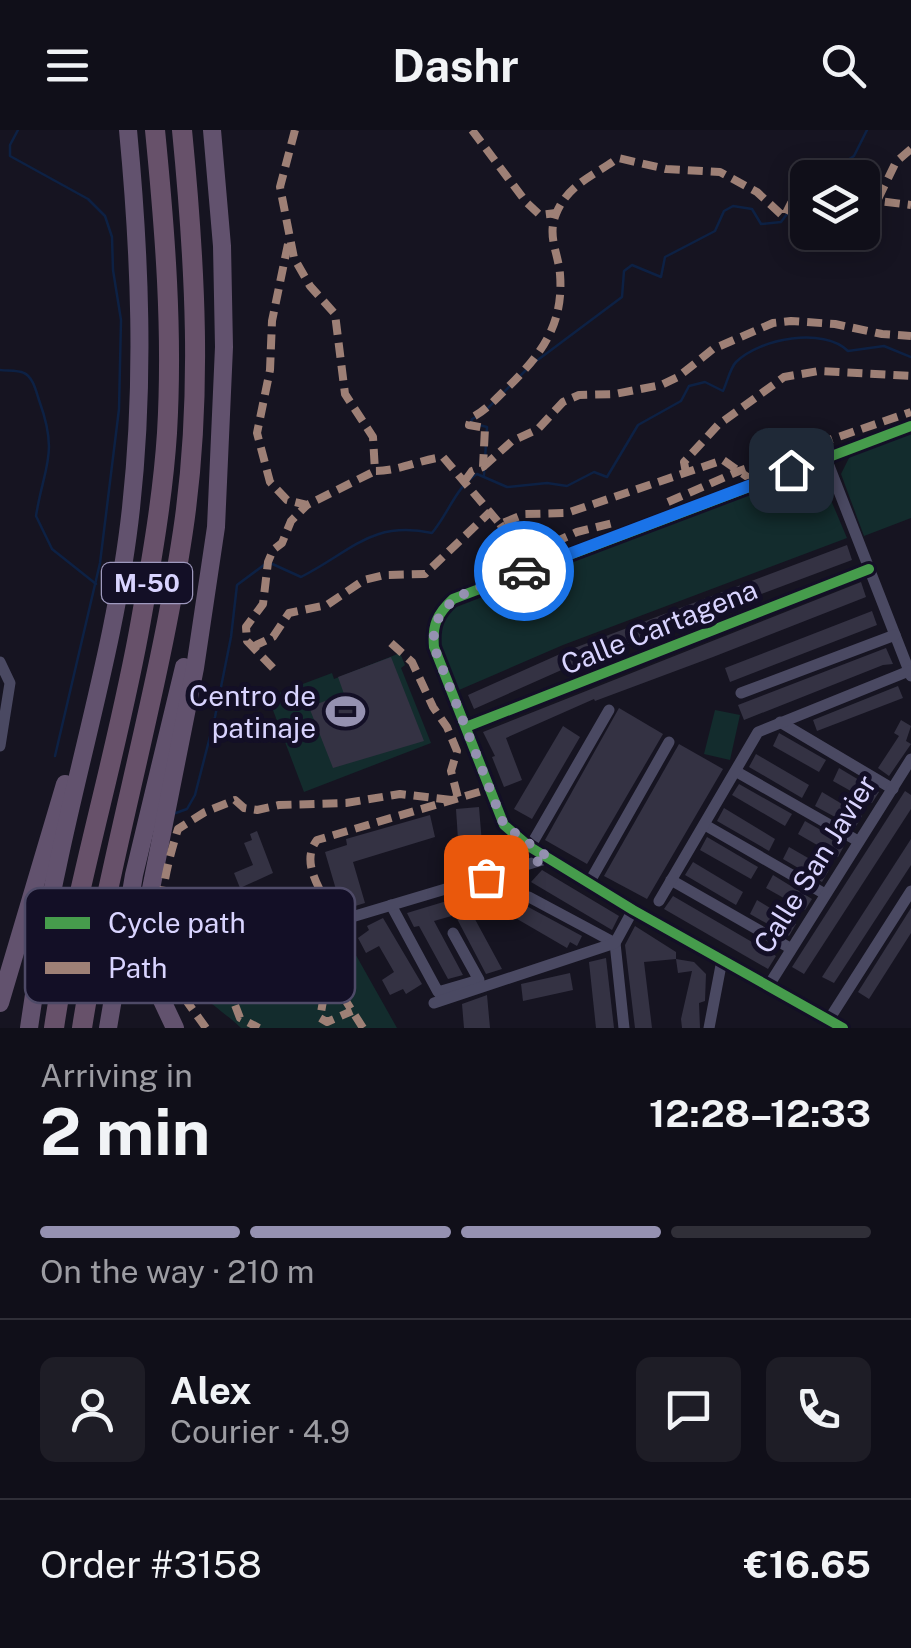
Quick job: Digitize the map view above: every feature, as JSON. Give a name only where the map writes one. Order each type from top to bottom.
[{"type":"highway","points":[[54,888],[104,672],[128,531],[138,432],[138,233],[128,130]]},
{"type":"highway","name":"M-50","points":[[80,888],[140,625],[164,453],[169,332],[156,130]]},
{"type":"highway","name":"M-50","points":[[108,888],[166,629],[193,434],[193,240],[182,130]]},
{"type":"highway","points":[[151,888],[181,746],[216,526],[222,435],[222,246],[212,130]]},
{"type":"highway","points":[[132,888],[191,634],[222,435]]},
{"type":"highway","points":[[34,888],[69,773],[128,531]]},
{"type":"highway","points":[[0,1003],[25,920]]},
{"type":"highway","points":[[29,1028],[33,1003]]},
{"type":"highway","name":"M-50","points":[[54,1028],[59,1003]]},
{"type":"highway","name":"M-50","points":[[82,1028],[86,1003]]},
{"type":"highway","points":[[108,1028],[112,1003]]},
{"type":"highway","points":[[163,1003],[175,1028]]},
{"type":"street","points":[[844,1028],[633,910],[530,847],[504,825],[434,647],[432,629],[439,612],[453,600],[911,426]]},
{"type":"street","points":[[659,901],[758,732],[910,674],[826,458]]},
{"type":"street","name":"Calle Cartagena","points":[[466,727],[868,568]]},
{"type":"street","points":[[741,693],[895,636]]},
{"type":"street","points":[[0,662],[10,682],[0,746]]},
{"type":"street","points":[[530,847],[609,710]]},
{"type":"street","points":[[780,722],[893,789]]},
{"type":"street","points":[[589,883],[670,742]]},
{"type":"street","name":"Calle San Javier","points":[[769,985],[909,765]]},
{"type":"street","points":[[736,772],[858,841]]},
{"type":"street","points":[[705,825],[825,894]]},
{"type":"street","points":[[355,916],[549,858]]},
{"type":"street","points":[[671,880],[790,948]]},
{"type":"street","points":[[828,1020],[911,891]]},
{"type":"street","points":[[529,897],[615,943]]},
{"type":"street","points":[[391,905],[438,992],[480,980],[453,933]]},
{"type":"street","points":[[624,1028],[615,943],[633,910]]},
{"type":"street","points":[[434,1004],[615,943]]},
{"type":"street","points":[[708,1028],[722,960]]},
{"type":"green space","points":[[911,434],[911,518],[864,536],[841,474],[850,456]]},
{"type":"green space","points":[[817,467],[847,538],[563,645],[459,690],[444,658],[440,638],[454,608]]},
{"type":"green space","name":"Centro de patinaje","points":[[400,653],[405,665],[401,668],[431,743],[304,792],[268,697],[332,673],[334,679]]},
{"type":"green space","points":[[715,710],[740,715],[730,760],[704,754]]},
{"type":"green space","points":[[355,954],[397,1028],[241,1028],[212,1003],[355,1003]]},
{"type":"building","points":[[847,545],[852,560],[575,664],[474,709],[468,695],[569,650]]},
{"type":"building","points":[[861,582],[866,597],[594,699],[506,738],[522,780],[504,787],[483,732]]},
{"type":"building","points":[[872,611],[877,625],[730,682],[725,668]]},
{"type":"building","points":[[886,648],[893,664],[744,720],[738,705]]},
{"type":"building","points":[[391,657],[424,741],[333,768],[309,707],[344,694],[338,677]]},
{"type":"building","points":[[898,686],[903,698],[817,731],[813,720]]},
{"type":"building","points":[[619,708],[663,734],[587,864],[545,840]]},
{"type":"building","points":[[901,720],[911,726],[906,741],[911,744],[889,776],[878,768],[899,736],[894,733]]},
{"type":"building","points":[[563,726],[580,737],[532,819],[514,809]]},
{"type":"building","points":[[779,733],[826,760],[819,772],[773,746]]},
{"type":"building","points":[[679,744],[723,769],[647,899],[604,876]]},
{"type":"building","points":[[756,754],[809,785],[802,798],[749,767]]},
{"type":"building","points":[[839,768],[879,792],[872,803],[833,781]]},
{"type":"building","points":[[739,784],[792,814],[785,826],[732,795]]},
{"type":"building","points":[[905,791],[911,795],[911,809],[804,974],[792,967]]},
{"type":"building","points":[[822,792],[862,816],[855,828],[815,806]]},
{"type":"building","points":[[479,807],[484,868],[460,870],[456,809]]},
{"type":"building","points":[[724,808],[775,839],[769,851],[717,821]]},
{"type":"building","points":[[430,815],[435,837],[353,862],[365,903],[355,906],[355,888],[336,888],[325,852],[347,845],[346,839]]},
{"type":"building","points":[[805,821],[845,844],[838,857],[798,834]]},
{"type":"building","points":[[257,831],[273,873],[240,888],[234,873],[253,865],[244,843],[252,840],[250,834]]},
{"type":"building","points":[[707,837],[758,867],[751,879],[700,850]]},
{"type":"building","points":[[911,839],[911,865],[834,983],[822,977]]},
{"type":"building","points":[[789,847],[829,870],[822,882],[783,859]]},
{"type":"building","points":[[693,862],[743,892],[736,905],[685,875]]},
{"type":"building","points":[[542,870],[619,916],[612,930],[531,882]]},
{"type":"building","points":[[773,875],[812,899],[805,910],[766,888]]},
{"type":"building","points":[[483,890],[487,905],[470,910],[502,969],[486,974],[455,915],[434,921],[463,975],[448,979],[419,926],[414,927],[407,913]]},
{"type":"building","points":[[673,896],[776,956],[768,969],[664,909]]},
{"type":"building","points":[[757,900],[796,924],[789,936],[750,914]]},
{"type":"building","points":[[519,902],[582,936],[577,946],[570,942],[567,948],[512,916]]},
{"type":"building","points":[[911,908],[911,933],[869,999],[858,992]]},
{"type":"building","points":[[383,918],[422,984],[406,994],[403,989],[390,995],[382,980],[394,972],[379,946],[366,953],[358,938],[369,930],[367,926]]},
{"type":"building","points":[[635,926],[676,952],[676,959],[644,962],[652,1028],[635,1028],[625,945]]},
{"type":"building","points":[[606,958],[614,1028],[596,1028],[589,962]]},
{"type":"building","points":[[676,959],[694,962],[706,974],[705,1001],[699,1003],[700,1028],[682,1028],[692,971],[678,973]]},
{"type":"building","points":[[570,973],[573,990],[523,1001],[521,984]]},
{"type":"building","points":[[487,995],[490,1028],[464,1028],[462,1004]]},
{"type":"waterway","points":[[18,130],[10,145],[10,156],[88,199],[105,216],[112,237],[121,320],[119,409],[100,563],[55,756]]},
{"type":"waterway","points":[[848,160],[854,156],[867,130]]},
{"type":"waterway","points":[[484,475],[487,427],[471,423],[472,419],[482,414],[531,365],[622,297],[624,271],[632,265],[661,277],[665,257],[715,231],[724,211],[733,206],[752,209],[761,224],[781,222],[790,210]]},
{"type":"waterway","points":[[173,814],[187,809],[195,795],[215,717],[237,585],[268,562],[301,577],[377,535],[411,530],[432,533],[463,486],[477,474],[507,487],[547,483],[567,486],[594,472],[607,477],[638,425],[681,401],[689,386],[705,382],[723,391],[736,362],[760,347],[792,338],[824,339],[848,351],[884,346],[911,357]]},
{"type":"waterway","points":[[0,370],[21,372],[30,378],[45,419],[48,460],[36,516],[52,549],[96,584]]},
{"type":"marked path","points":[[295,130],[280,187],[294,258],[310,286],[335,314],[345,394],[373,437],[375,471],[443,457],[500,524],[525,514],[567,513],[723,460],[756,483]]},
{"type":"marked path","points":[[472,130],[526,202],[540,215],[556,213]]},
{"type":"marked path","points":[[880,195],[896,162],[911,149]]},
{"type":"marked path","points":[[464,482],[472,471],[483,467],[485,428],[469,425],[471,418],[490,405],[530,364],[554,324],[560,292],[554,222],[561,204],[583,181],[618,158],[666,169],[720,172],[757,192],[784,217],[790,205]]},
{"type":"marked path","points":[[880,201],[911,205]]},
{"type":"marked path","points":[[288,244],[272,321],[270,370],[257,433],[270,482],[287,500],[307,505],[375,471]]},
{"type":"marked path","points":[[483,467],[512,441],[538,429],[563,402],[579,395],[615,394],[661,385],[678,377],[713,349],[773,323],[835,324],[911,336]]},
{"type":"marked path","points":[[686,473],[684,462],[718,425],[784,377],[819,371],[911,376]]},
{"type":"marked path","points":[[668,502],[739,471],[911,412]]},
{"type":"marked path","points":[[273,668],[247,641],[246,627],[263,604],[273,550],[282,543],[291,521],[307,505]]},
{"type":"marked path","points":[[252,647],[273,637],[289,613],[327,605],[364,580],[384,575],[425,574],[490,512]]},
{"type":"marked path","points":[[553,543],[617,522]]},
{"type":"marked path","points":[[500,524],[508,536],[508,548]]},
{"type":"marked path","points":[[391,643],[412,662],[447,727],[457,751],[451,771],[458,798]]},
{"type":"marked path","points":[[319,888],[310,857],[317,840],[489,789]]},
{"type":"marked path","points":[[163,888],[178,829],[235,800],[244,808],[257,810],[400,794],[452,800]]},
{"type":"marked path","points":[[189,1003],[206,1028]]},
{"type":"marked path","points":[[234,1003],[240,1018],[259,1028]]},
{"type":"marked path","points":[[323,1003],[320,1018],[327,1022],[352,1011]]},
{"type":"marked path","points":[[347,1003],[363,1028]]},
{"type":"cycle path","points":[[843,1028],[633,910],[530,847],[504,825],[434,647],[434,632],[439,615],[453,599],[911,426]]},
{"type":"cycle path","points":[[466,727],[869,569]]},
{"type":"way so far","points":[[486,877],[549,858],[504,825],[434,647],[432,629],[439,612],[453,600],[524,571]]},
{"type":"place","name":"Centro de patinaje","points":[[346,712]]},
{"type":"route","points":[[524,571],[791,470]]}]
